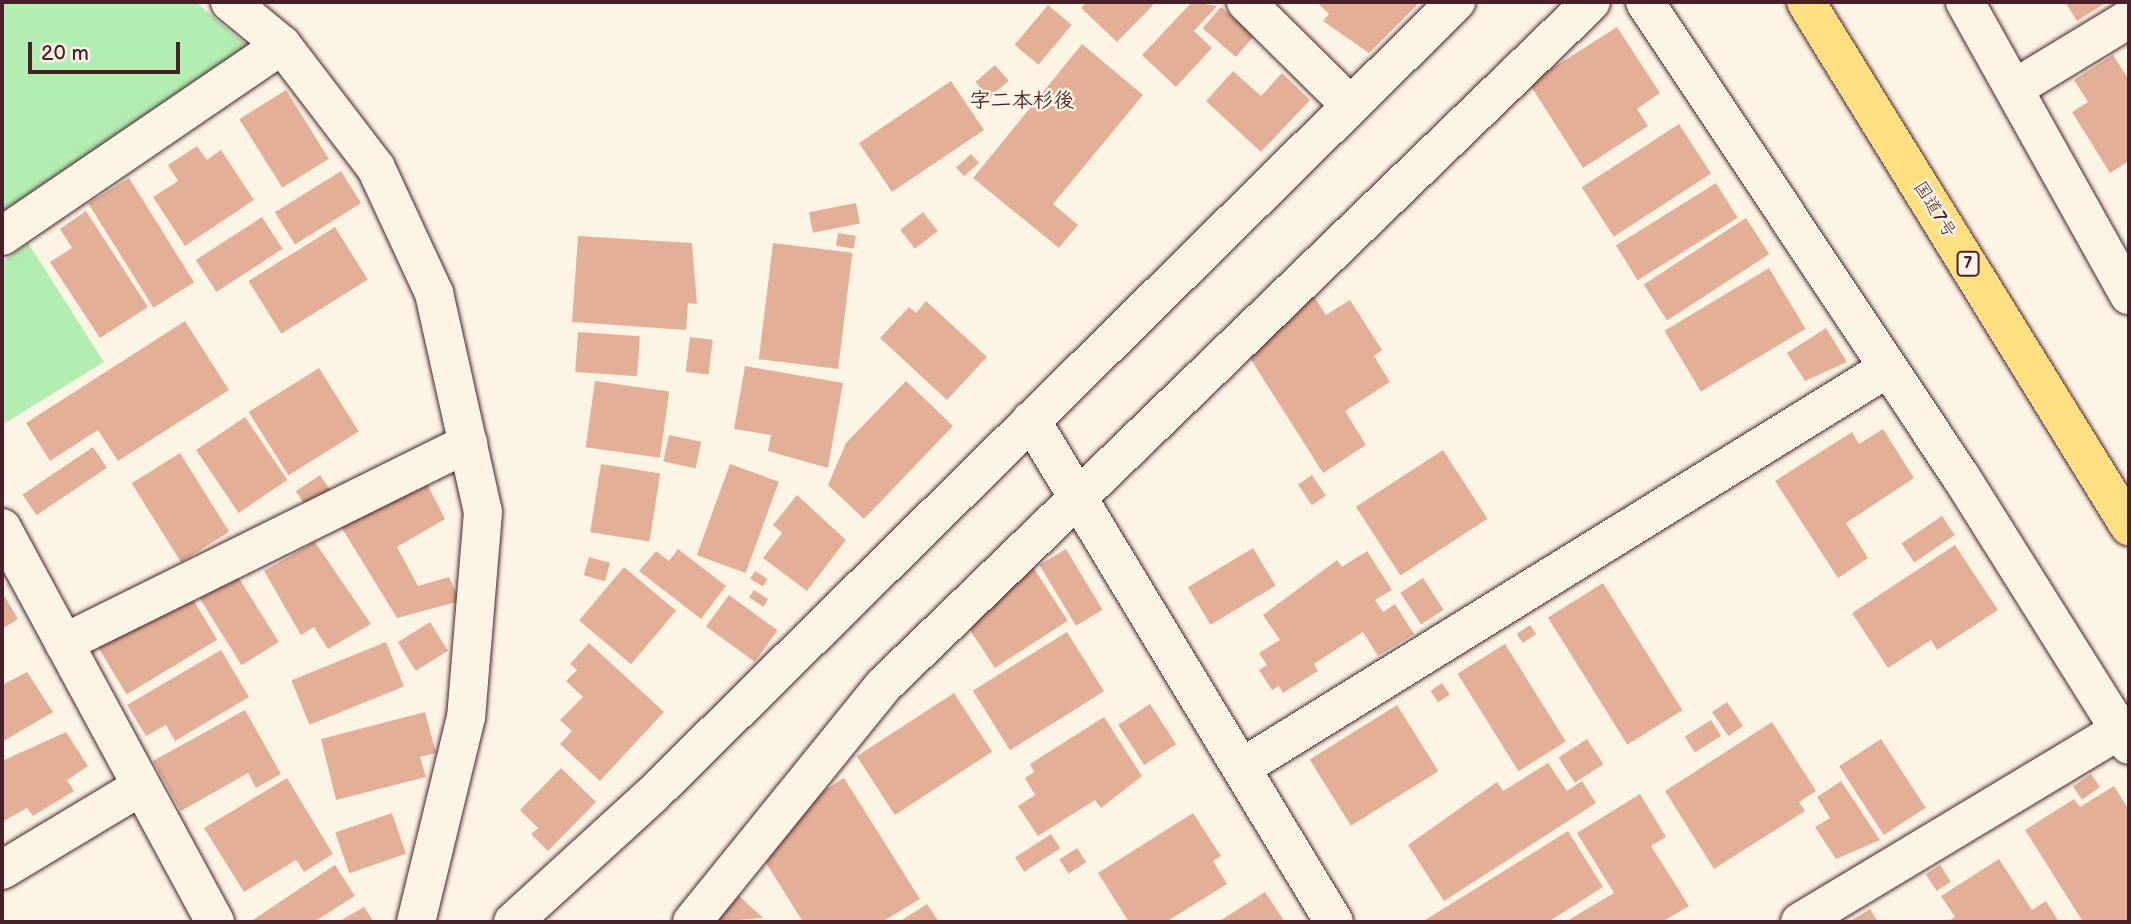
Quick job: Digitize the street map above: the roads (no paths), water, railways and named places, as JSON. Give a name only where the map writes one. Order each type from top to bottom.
[{"type":"highway","name":"国道7号","points":[[1806,2],[2129,526]]},
{"type":"street","points":[[230,2],[282,45],[376,168],[434,293],[483,512],[466,717],[416,922]]},
{"type":"street","points":[[1246,2],[1350,105]]},
{"type":"street","points":[[513,922],[651,796],[1456,2]]},
{"type":"street","points":[[692,922],[883,686],[1591,2]]},
{"type":"street","points":[[1645,2],[2126,733],[1800,922]]},
{"type":"street","points":[[1965,2],[2129,295]]},
{"type":"street","points":[[2015,88],[2129,19]]},
{"type":"street","points":[[2,236],[282,45]]},
{"type":"street","points":[[1241,768],[1888,368]]},
{"type":"street","points":[[1031,420],[1334,922]]},
{"type":"street","points":[[64,643],[468,443]]},
{"type":"street","points":[[2,528],[215,922]]},
{"type":"street","points":[[2,870],[141,786]]},
{"type":"district","name":"字二本杉後","points":[[1022,101]]}]
